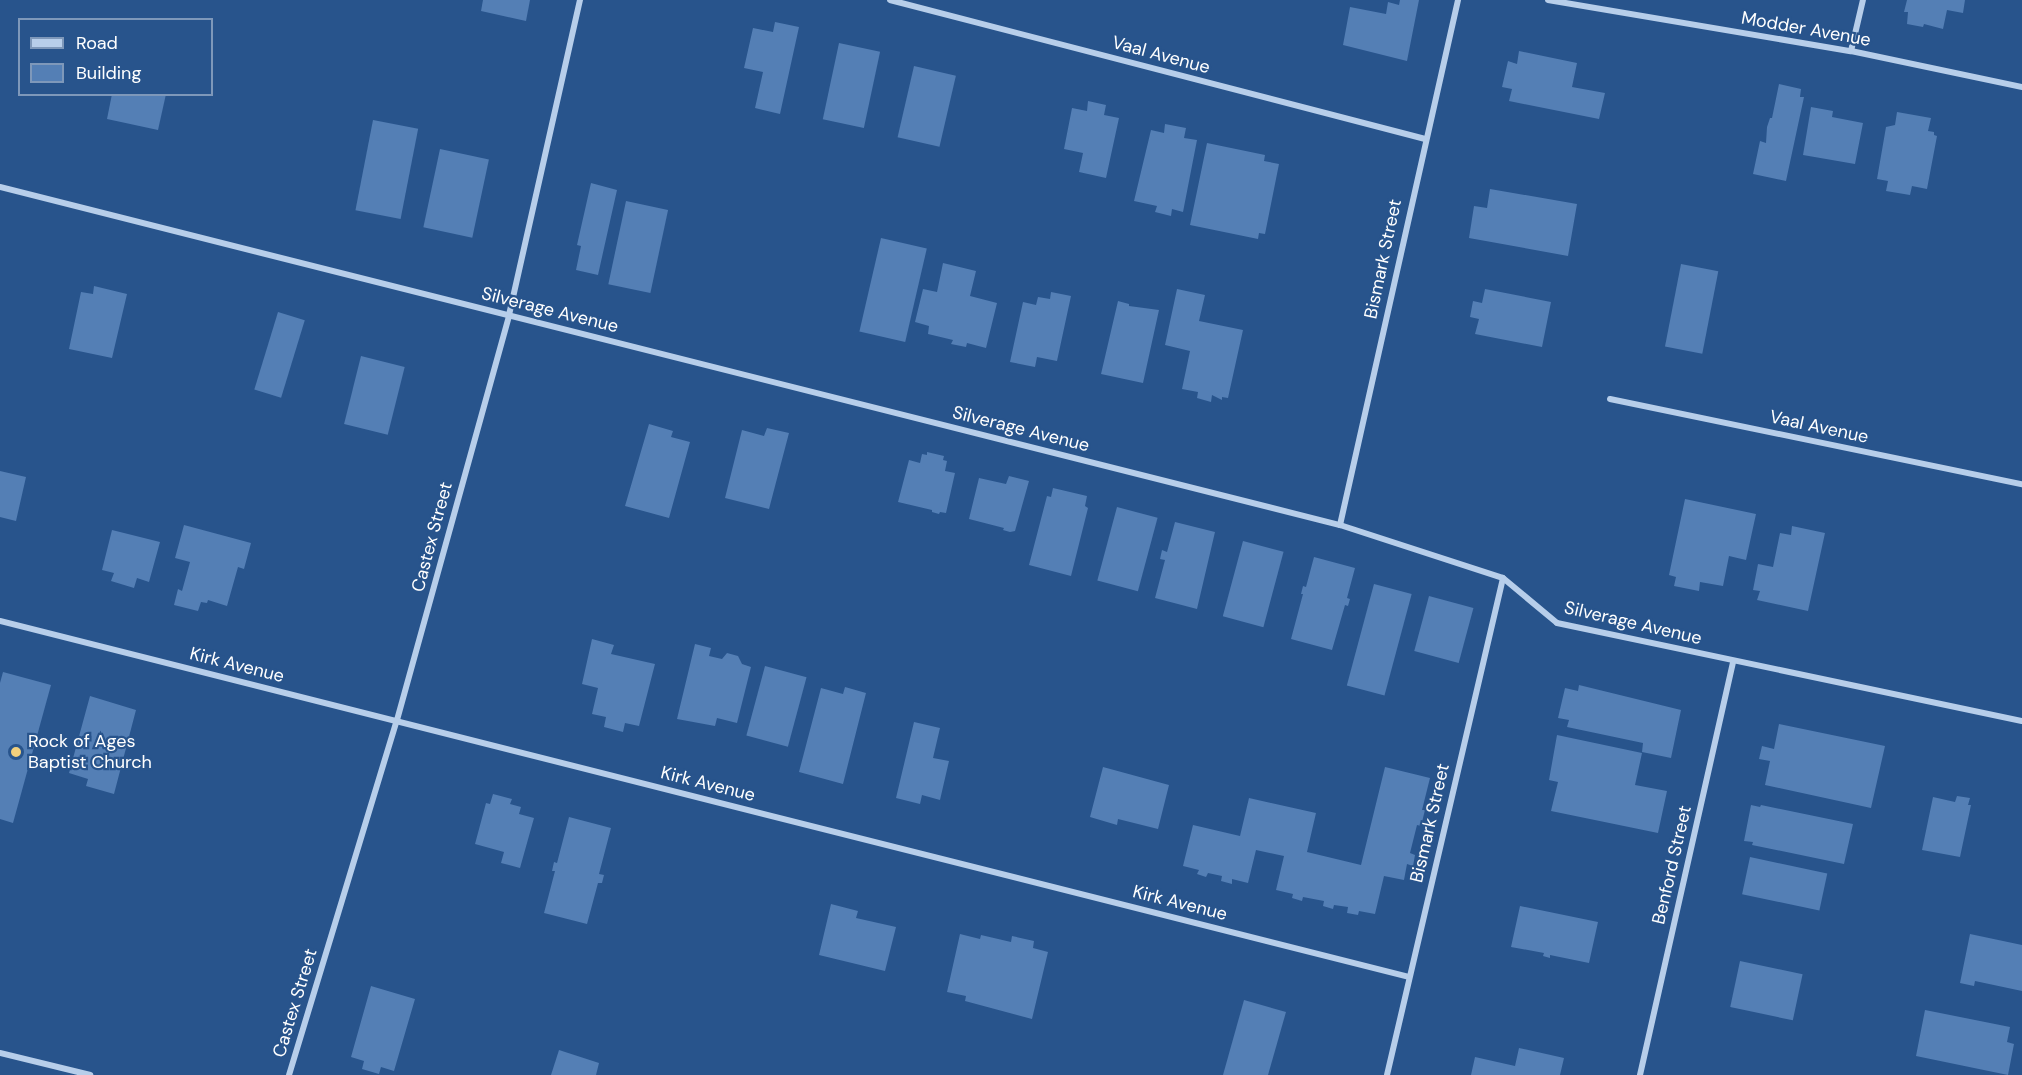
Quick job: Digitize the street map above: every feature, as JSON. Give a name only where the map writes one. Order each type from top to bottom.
[{"type":"street","name":"Castex Street","points":[[289,1075],[397,720],[508,315],[580,0]]},
{"type":"street","name":"Vaal Avenue","points":[[890,0],[1425,139]]},
{"type":"street","name":"Bismark Street","points":[[1340,525],[1458,0]]},
{"type":"street","name":"Modder Avenue","points":[[1548,0],[1851,51],[2022,87]]},
{"type":"street","points":[[1851,51],[1863,0]]},
{"type":"street","name":"Silverage Avenue","points":[[0,187],[1340,525],[1503,578],[1557,623],[1733,662],[2022,721]]},
{"type":"street","name":"Vaal Avenue","points":[[1610,399],[2022,484]]},
{"type":"street","name":"Bismark Street","points":[[1387,1075],[1503,578]]},
{"type":"street","name":"Kirk Avenue","points":[[0,621],[1409,977]]},
{"type":"street","name":"Benford Street","points":[[1640,1075],[1733,662]]},
{"type":"street","points":[[0,1053],[90,1075]]},
{"type":"building","points":[[483,0],[530,0],[526,21],[481,11]]},
{"type":"building","points":[[1400,0],[1419,0],[1407,61],[1343,45],[1350,7],[1386,14],[1388,2],[1399,5]]},
{"type":"building","points":[[1907,0],[1965,0],[1963,13],[1947,10],[1943,29],[1924,24],[1923,27],[1907,24],[1908,12],[1904,12]]},
{"type":"building","points":[[775,22],[799,27],[780,114],[755,108],[763,72],[744,68],[753,28],[773,32]]},
{"type":"building","points":[[839,43],[880,52],[864,128],[823,119]]},
{"type":"building","points":[[1519,51],[1577,63],[1572,87],[1605,93],[1599,119],[1509,101],[1512,89],[1502,87],[1508,61],[1517,64]]},
{"type":"building","points":[[914,66],[956,76],[939,147],[898,137]]},
{"type":"building","points":[[1779,84],[1801,89],[1800,97],[1804,97],[1786,181],[1753,174],[1760,141],[1766,143],[1767,127],[1772,118]]},
{"type":"building","points":[[112,96],[166,96],[158,130],[107,119]]},
{"type":"building","points":[[1088,101],[1106,105],[1104,115],[1119,118],[1106,178],[1079,172],[1083,153],[1064,149],[1072,108],[1087,111]]},
{"type":"building","points":[[1811,107],[1833,111],[1832,117],[1863,123],[1855,164],[1803,155]]},
{"type":"building","points":[[1897,112],[1931,118],[1928,131],[1934,132],[1937,136],[1927,189],[1912,186],[1910,195],[1886,191],[1888,181],[1877,179],[1886,127],[1895,125]]},
{"type":"building","points":[[373,120],[418,129],[401,219],[355,210]]},
{"type":"building","points":[[1165,124],[1186,128],[1184,138],[1197,140],[1183,212],[1172,209],[1171,216],[1155,212],[1157,206],[1134,201],[1151,130],[1164,133]]},
{"type":"building","points":[[1207,143],[1265,155],[1264,161],[1279,164],[1265,234],[1259,233],[1258,239],[1190,225]]},
{"type":"building","points":[[440,149],[489,159],[472,238],[423,227]]},
{"type":"building","points":[[591,183],[617,190],[598,275],[576,270],[581,246],[577,245]]},
{"type":"building","points":[[1490,189],[1577,204],[1568,256],[1469,238],[1474,206],[1487,208]]},
{"type":"building","points":[[626,201],[668,210],[650,293],[608,284]]},
{"type":"building","points":[[881,238],[927,249],[905,342],[859,332]]},
{"type":"building","points":[[943,263],[976,271],[970,296],[997,303],[986,348],[967,343],[966,347],[951,344],[953,340],[928,334],[929,326],[915,322],[923,289],[937,292]]},
{"type":"building","points":[[1681,264],[1718,271],[1702,354],[1665,346]]},
{"type":"building","points":[[94,286],[127,294],[112,358],[69,349],[81,292],[93,294]]},
{"type":"building","points":[[1177,289],[1205,295],[1199,321],[1243,330],[1228,398],[1222,397],[1222,400],[1212,395],[1211,402],[1197,398],[1198,392],[1182,389],[1190,351],[1165,345]]},
{"type":"building","points":[[1485,289],[1551,302],[1542,347],[1475,334],[1479,319],[1470,317],[1473,301],[1482,303]]},
{"type":"building","points":[[1051,292],[1071,296],[1057,361],[1037,357],[1035,367],[1010,362],[1023,302],[1036,305],[1038,297],[1050,299]]},
{"type":"building","points":[[1118,301],[1129,304],[1129,306],[1159,310],[1143,383],[1101,374]]},
{"type":"building","points":[[278,312],[305,320],[281,398],[254,389]]},
{"type":"building","points":[[361,356],[405,367],[388,435],[344,424]]},
{"type":"building","points":[[649,424],[673,431],[671,437],[690,442],[669,518],[625,506]]},
{"type":"building","points":[[767,428],[789,433],[769,509],[725,498],[742,430],[764,436]]},
{"type":"building","points":[[927,452],[944,456],[943,460],[947,461],[945,471],[955,473],[946,513],[940,512],[939,514],[932,510],[898,502],[909,460],[920,463],[922,454],[927,455]]},
{"type":"building","points":[[0,471],[26,477],[16,521],[0,517]]},
{"type":"building","points":[[1009,476],[1029,481],[1015,531],[1010,532],[1003,530],[1004,528],[969,519],[979,478],[1006,484]]},
{"type":"building","points":[[1053,488],[1087,496],[1085,506],[1088,508],[1071,576],[1029,565],[1047,496],[1051,497]]},
{"type":"building","points":[[1685,499],[1756,514],[1746,560],[1729,556],[1723,586],[1700,582],[1699,591],[1674,586],[1676,577],[1669,575]]},
{"type":"building","points":[[1117,507],[1158,518],[1138,591],[1097,580]]},
{"type":"building","points":[[1175,522],[1215,532],[1197,609],[1155,598],[1165,560],[1160,559],[1162,550],[1167,552]]},
{"type":"building","points":[[184,525],[251,543],[244,569],[238,567],[227,606],[208,600],[207,603],[201,602],[198,611],[174,605],[178,589],[182,591],[190,562],[175,558]]},
{"type":"building","points":[[1792,526],[1825,533],[1808,611],[1757,600],[1760,591],[1753,590],[1758,564],[1773,567],[1780,533],[1791,535]]},
{"type":"building","points":[[112,530],[160,542],[149,582],[137,578],[134,588],[111,581],[114,573],[102,570]]},
{"type":"building","points":[[1243,541],[1284,552],[1263,627],[1223,616]]},
{"type":"building","points":[[1314,557],[1355,568],[1347,598],[1350,599],[1348,606],[1345,605],[1332,650],[1291,639],[1303,586],[1306,587]]},
{"type":"building","points":[[1374,584],[1412,594],[1384,696],[1347,685]]},
{"type":"building","points":[[1429,596],[1473,608],[1459,663],[1414,651]]},
{"type":"building","points":[[592,639],[614,645],[611,654],[655,664],[639,726],[625,723],[623,732],[604,727],[606,717],[592,714],[598,688],[582,684]]},
{"type":"building","points":[[695,644],[711,648],[709,656],[722,659],[727,653],[738,656],[742,664],[751,667],[737,723],[717,718],[715,726],[677,719]]},
{"type":"building","points":[[765,666],[807,677],[788,747],[746,736]]},
{"type":"building","name":"Rock of Ages Baptist Church","points":[[3,672],[51,685],[13,823],[0,819],[0,683]]},
{"type":"building","points":[[1579,685],[1681,710],[1671,758],[1642,752],[1643,743],[1567,727],[1569,720],[1558,718],[1565,688],[1578,691]]},
{"type":"building","points":[[845,687],[866,693],[843,784],[799,772],[821,688],[843,694]]},
{"type":"building","points":[[90,696],[136,710],[114,794],[86,786],[88,779],[69,773]]},
{"type":"building","points":[[914,722],[940,728],[933,758],[949,761],[940,800],[922,795],[920,804],[896,798]]},
{"type":"building","points":[[1779,724],[1885,746],[1871,808],[1765,785],[1770,761],[1759,759],[1762,746],[1774,749]]},
{"type":"building","points":[[1557,735],[1642,753],[1635,785],[1667,791],[1658,833],[1551,811],[1558,782],[1549,780]]},
{"type":"building","points":[[1103,767],[1169,785],[1158,829],[1118,819],[1117,825],[1090,817]]},
{"type":"building","points":[[1385,767],[1430,778],[1422,810],[1425,810],[1421,826],[1417,825],[1410,853],[1415,855],[1413,866],[1407,864],[1404,880],[1384,876],[1375,914],[1359,911],[1358,915],[1347,913],[1348,907],[1334,905],[1333,909],[1323,906],[1324,901],[1303,897],[1302,901],[1292,898],[1293,894],[1276,890],[1284,856],[1256,850],[1248,883],[1232,879],[1232,884],[1221,881],[1222,876],[1208,873],[1206,877],[1197,874],[1199,870],[1183,866],[1193,825],[1240,836],[1249,798],[1316,813],[1307,852],[1361,865]]},
{"type":"building","points":[[493,794],[512,799],[510,804],[521,807],[519,814],[534,818],[520,868],[501,863],[504,852],[475,844],[486,803],[490,804]]},
{"type":"building","points":[[1957,796],[1970,798],[1968,805],[1971,805],[1960,857],[1922,850],[1933,797],[1955,802]]},
{"type":"building","points":[[1751,805],[1760,807],[1761,805],[1853,824],[1844,864],[1752,845],[1753,842],[1744,841]]},
{"type":"building","points":[[569,817],[611,828],[599,874],[604,875],[602,883],[598,883],[587,924],[544,913],[555,871],[552,871],[554,862],[557,863]]},
{"type":"building","points":[[1750,857],[1827,873],[1819,911],[1742,894]]},
{"type":"building","points":[[831,904],[858,911],[856,918],[896,927],[885,971],[819,955]]},
{"type":"building","points":[[1520,906],[1598,922],[1589,963],[1550,955],[1550,958],[1543,956],[1544,953],[1511,947]]},
{"type":"building","points":[[960,934],[980,939],[981,935],[1011,942],[1012,936],[1034,941],[1033,948],[1048,952],[1032,1019],[965,1001],[966,996],[947,992]]},
{"type":"building","points":[[1970,934],[2022,945],[2022,991],[1975,981],[1974,986],[1960,983]]},
{"type":"building","points":[[1740,961],[1803,974],[1793,1020],[1730,1007]]},
{"type":"building","points":[[371,986],[415,999],[394,1071],[381,1067],[379,1074],[362,1069],[364,1061],[351,1057]]},
{"type":"building","points":[[1244,1000],[1286,1012],[1268,1075],[1223,1075]]},
{"type":"building","points":[[1925,1010],[2010,1027],[2007,1042],[2014,1044],[2008,1075],[1916,1056]]},
{"type":"building","points":[[1519,1048],[1564,1058],[1560,1075],[1471,1075],[1475,1057],[1515,1066]]},
{"type":"building","points":[[559,1050],[599,1063],[596,1075],[551,1075]]},
{"type":"place","name":"Rock of Ages Baptist Church","points":[[16,752]]}]
